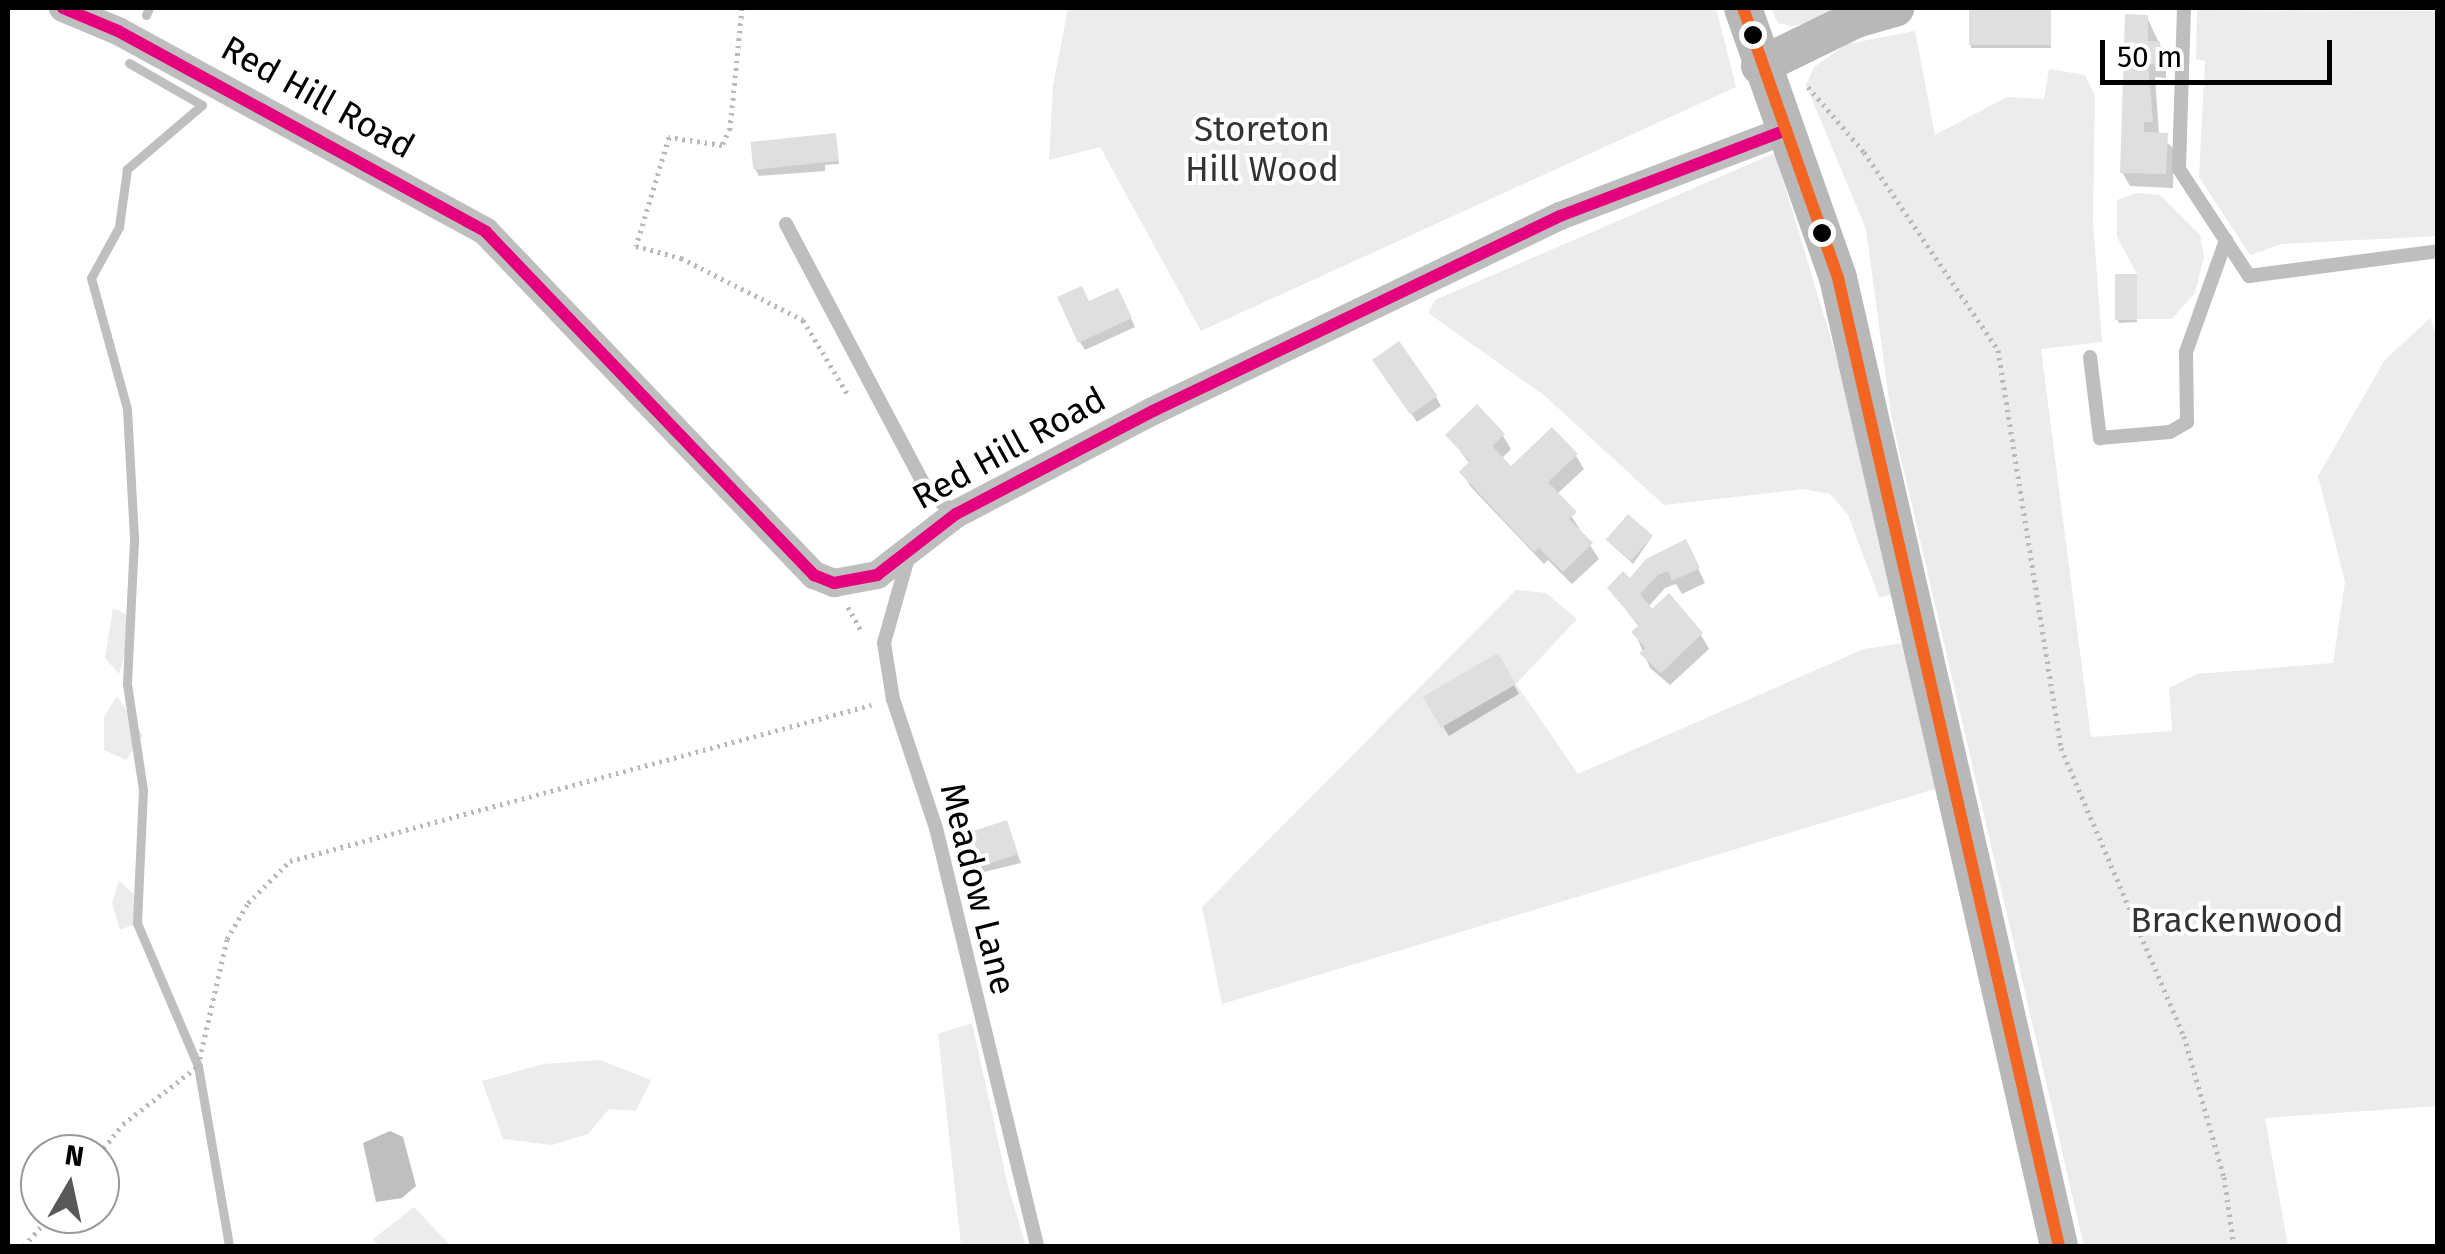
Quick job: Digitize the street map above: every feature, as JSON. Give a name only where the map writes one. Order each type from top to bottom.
[{"type":"main road","points":[[1744,8],[1760,66],[1838,278],[2059,1246]]},
{"type":"main road","points":[[1760,66],[1856,18],[1894,8]]},
{"type":"street","name":"Red Hill Road","points":[[63,8],[118,31],[486,232],[814,575],[834,583],[877,575],[956,514],[1153,410],[1560,216],[1786,130]]},
{"type":"lane","points":[[2184,8],[2179,168],[2249,276],[2438,251]]},
{"type":"lane","points":[[786,224],[928,492],[956,514]]},
{"type":"lane","points":[[2090,357],[2100,438],[2170,432],[2188,422],[2186,352],[2226,240]]},
{"type":"lane","name":"Meadow Lane","points":[[912,548],[884,644],[892,700],[936,828],[1037,1246]]},
{"type":"path","points":[[742,8],[730,128],[722,145],[669,138],[636,246],[681,258],[802,320],[852,400]]},
{"type":"path","points":[[1760,66],[1806,85],[1828,104],[1998,350],[2062,748],[2184,1036],[2224,1177],[2234,1246]]},
{"type":"path","points":[[834,583],[863,634]]},
{"type":"path","points":[[115,1134],[192,1074],[203,1056],[227,939],[248,903],[290,861],[892,700]]},
{"type":"green space","name":"Storeton Hill Wood","points":[[1068,8],[1716,8],[1736,87],[1201,331],[1100,147],[1049,160],[1053,86]]},
{"type":"green space","points":[[1771,8],[1829,8],[1827,19],[1792,26],[1778,23]]},
{"type":"green space","points":[[2197,10],[2437,11],[2437,236],[2282,244],[2250,255],[2199,177],[2205,61],[2196,59]]},
{"type":"green space","name":"Brackenwood","points":[[1915,31],[1935,135],[2007,97],[2044,99],[2049,69],[2085,75],[2095,96],[2093,221],[2102,342],[2041,349],[2091,737],[2172,731],[2169,688],[2197,674],[2333,663],[2345,582],[2318,476],[2384,361],[2430,318],[2438,341],[2437,1106],[2265,1118],[2288,1246],[2084,1246],[1891,415],[1866,229],[1806,85],[1814,67],[1847,44]]},
{"type":"green space","points":[[1775,153],[1866,455],[1902,594],[1879,597],[1848,515],[1830,494],[1803,489],[1664,505],[1545,396],[1428,313],[1435,300]]},
{"type":"green space","points":[[2137,193],[2160,195],[2200,235],[2204,257],[2195,293],[2172,319],[2137,319],[2137,274],[2117,237],[2117,200]]},
{"type":"green space","points":[[1516,590],[1546,593],[1577,619],[1516,684],[1578,774],[1864,649],[1910,642],[1938,788],[1222,1004],[1202,907]],"holes":[[[1498,654],[1515,684],[1440,727],[1423,696]]]},
{"type":"green space","points":[[113,608],[136,619],[119,674],[105,658]]},
{"type":"green space","points":[[117,696],[143,736],[126,760],[104,750],[104,717]]},
{"type":"green space","points":[[119,881],[135,895],[137,923],[120,930],[112,903]]},
{"type":"green space","points":[[972,1023],[1008,1186],[1026,1246],[961,1246],[938,1034]]},
{"type":"green space","points":[[600,1060],[651,1080],[636,1111],[609,1109],[588,1134],[552,1145],[503,1139],[482,1081],[544,1064]]},
{"type":"green space","points":[[414,1207],[451,1246],[380,1246],[373,1239]]},
{"type":"shaded area","points":[[390,1131],[403,1137],[416,1186],[402,1198],[376,1202],[363,1143]]},
{"type":"building","points":[[1969,8],[2051,8],[2051,45],[1969,45]]},
{"type":"building","points":[[2125,14],[2148,15],[2148,41],[2160,41],[2159,65],[2148,64],[2153,122],[2144,122],[2144,132],[2168,133],[2166,174],[2120,173]]},
{"type":"building","points":[[836,133],[839,161],[753,170],[750,142]]},
{"type":"building","points":[[2115,274],[2137,274],[2137,320],[2115,320]]},
{"type":"building","points":[[1082,286],[1089,301],[1118,288],[1132,318],[1078,343],[1057,297]]},
{"type":"building","points":[[1399,341],[1437,396],[1410,415],[1372,360]]},
{"type":"building","points":[[1477,404],[1505,434],[1492,446],[1511,466],[1552,427],[1578,454],[1548,482],[1577,512],[1569,519],[1593,543],[1563,572],[1539,548],[1534,552],[1459,472],[1470,461],[1445,435]]},
{"type":"building","points":[[1628,514],[1653,536],[1631,561],[1606,540]]},
{"type":"building","points":[[1686,539],[1700,568],[1672,581],[1668,571],[1658,575],[1640,594],[1652,609],[1669,593],[1703,633],[1661,673],[1639,653],[1646,648],[1631,632],[1639,625],[1607,588],[1623,571],[1630,578],[1646,559]]},
{"type":"building","points":[[1498,653],[1516,684],[1441,728],[1423,696]]},
{"type":"building","points":[[1007,820],[1018,854],[982,866],[971,832]]},
{"type":"waterway","points":[[146,15],[149,8]]},
{"type":"waterway","points":[[129,63],[202,105],[127,169],[119,227],[91,278],[127,409],[134,540],[127,684],[143,790],[137,923],[198,1066],[229,1246]]},
{"type":"transit line","points":[[63,8],[118,31],[486,232],[814,575],[834,583],[877,575],[956,514],[1153,411],[1560,216],[1786,130]]},
{"type":"transit line","points":[[1743,8],[1838,278],[2059,1246]]}]
